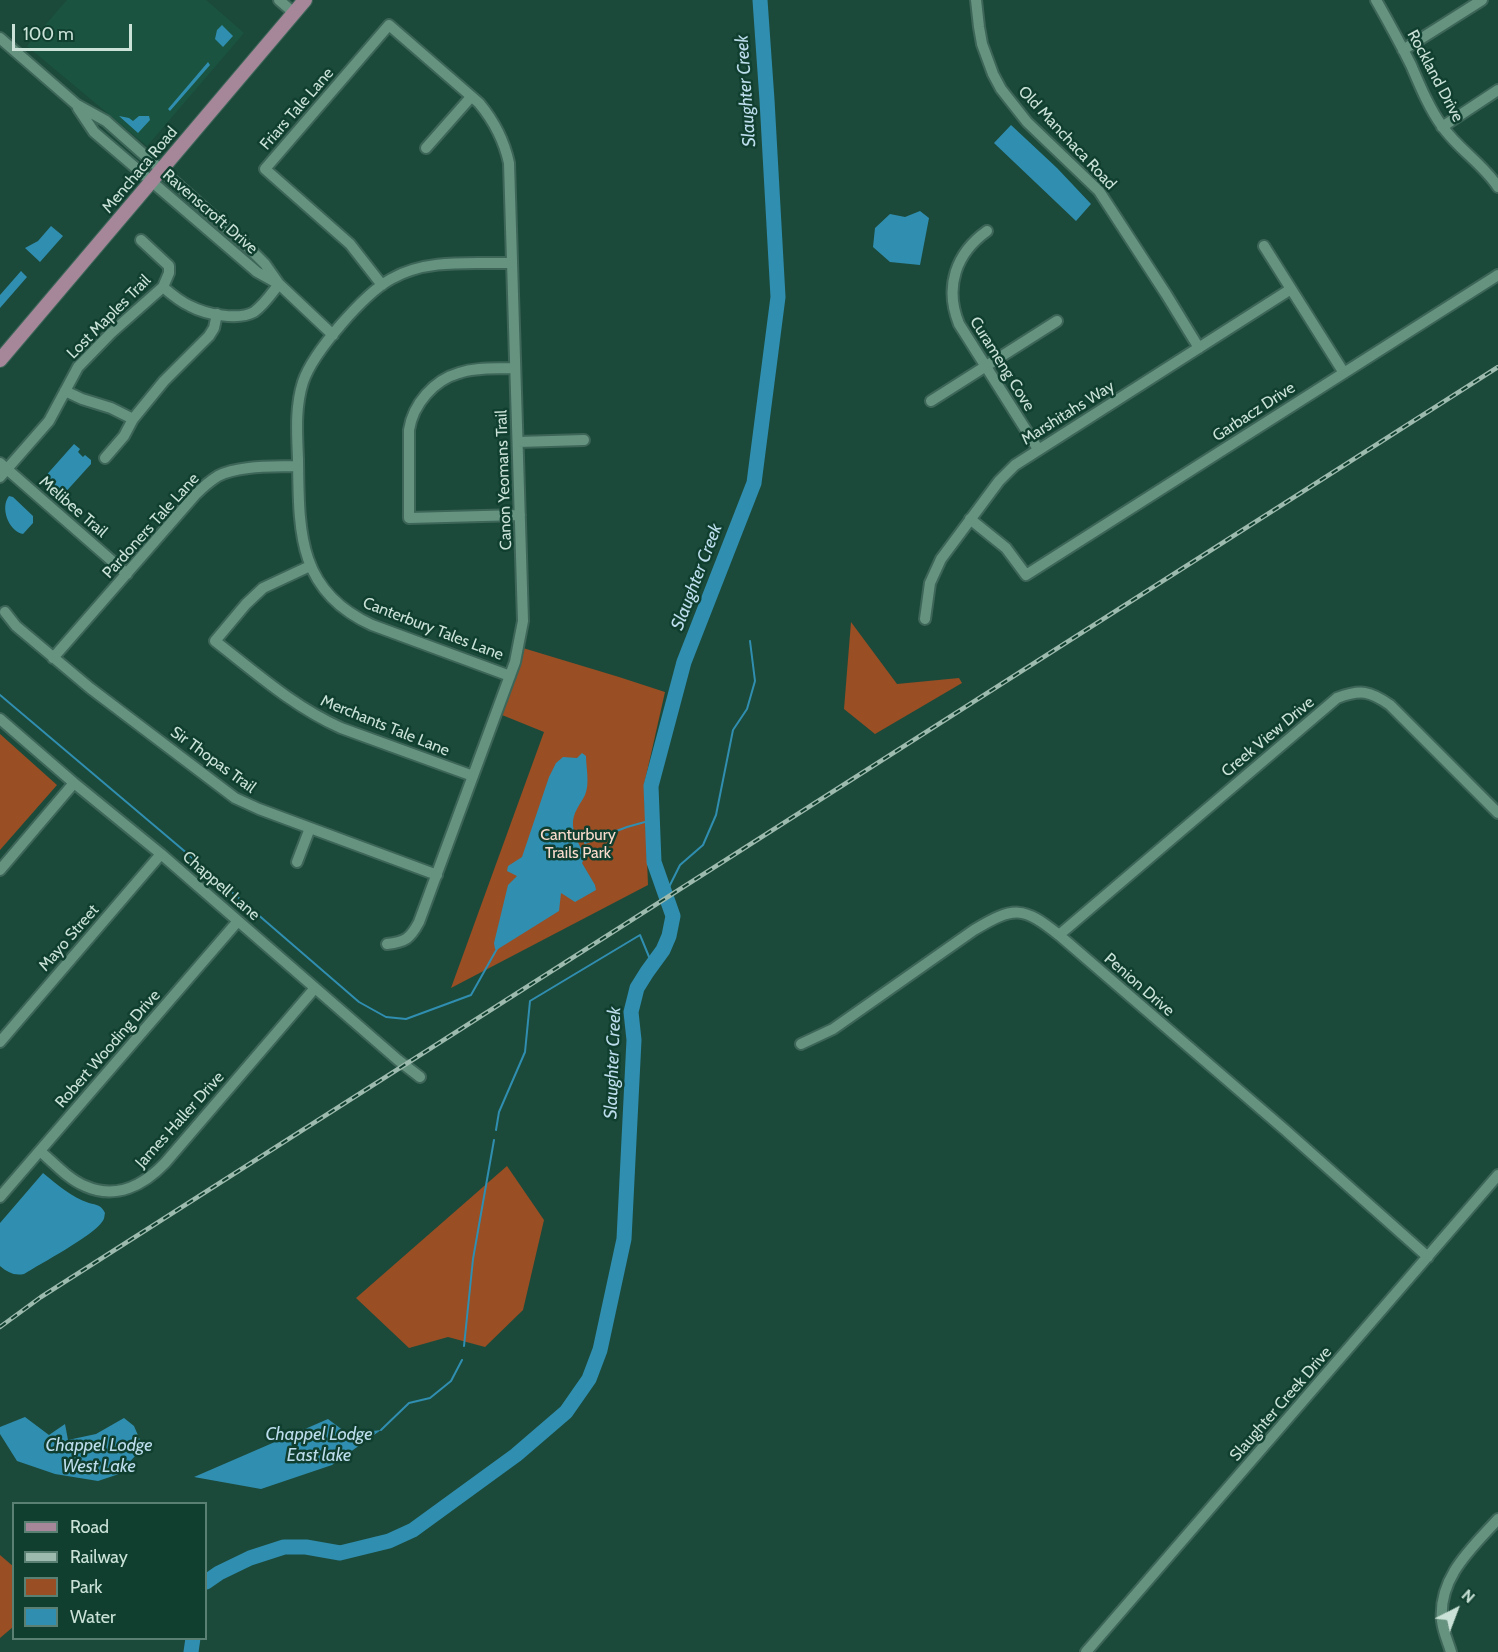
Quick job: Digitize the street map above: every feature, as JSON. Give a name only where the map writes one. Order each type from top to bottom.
[{"type":"main road","name":"Menchaca Road","points":[[0,360],[162,171],[304,0]]},
{"type":"street","points":[[279,0],[294,13]]},
{"type":"street","name":"Old Manchaca Road","points":[[976,0],[982,44],[993,74],[1008,100],[1027,122],[1099,191],[1199,348]]},
{"type":"street","name":"Rockland Drive","points":[[1376,0],[1442,127],[1498,187]]},
{"type":"street","points":[[1403,50],[1482,0]]},
{"type":"street","name":"Canon Yeomans Trail","points":[[387,944],[400,943],[415,931],[419,922],[518,653],[523,621],[510,174],[507,152],[487,112],[389,25]]},
{"type":"street","name":"Friars Tale Lane","points":[[382,285],[350,244],[265,170],[389,25]]},
{"type":"street","name":"Ravenscroft Drive","points":[[0,38],[77,105],[106,121],[248,247],[265,264],[279,284],[333,335]]},
{"type":"street","points":[[1442,127],[1498,90]]},
{"type":"street","points":[[426,148],[471,97]]},
{"type":"street","name":"Ravenscroft Drive","points":[[77,105],[94,132],[257,272],[279,284]]},
{"type":"street","name":"Curameng Cove","points":[[987,231],[965,251],[955,273],[952,289],[953,306],[959,324],[1038,449]]},
{"type":"street","name":"Lost Maples Trail","points":[[2,470],[49,421],[78,368],[102,342],[163,287],[170,273],[169,266],[141,240]]},
{"type":"street","points":[[1264,246],[1344,373]]},
{"type":"street","name":"Canterbury Tales Lane","points":[[510,676],[362,620],[326,592],[310,566],[302,540],[297,416],[303,382],[312,363],[366,298],[382,285],[406,272],[429,266],[512,262]]},
{"type":"street","name":"Garbacz Drive","points":[[970,519],[1006,548],[1026,575],[1498,275]]},
{"type":"street","points":[[163,287],[191,307],[217,314],[239,316],[258,309],[279,284]]},
{"type":"street","name":"Marshitahs Way","points":[[925,619],[928,594],[936,567],[970,519],[1015,465],[1291,289]]},
{"type":"street","points":[[105,458],[164,381],[209,336],[214,328],[217,314]]},
{"type":"street","points":[[931,401],[1057,321]]},
{"type":"street","points":[[515,368],[478,369],[458,373],[435,386],[420,402],[410,421],[409,430],[409,518],[520,515]]},
{"type":"street","points":[[65,391],[133,419]]},
{"type":"street","points":[[518,442],[584,440]]},
{"type":"street","name":"Pardoners Tale Lane","points":[[53,658],[196,494],[211,480],[229,471],[298,466]]},
{"type":"street","name":"Melibee Trail","points":[[2,470],[127,574]]},
{"type":"street","name":"Merchants Tale Lane","points":[[310,566],[263,588],[246,604],[215,641],[291,700],[324,720],[473,776]]},
{"type":"street","name":"Sir Thopas Trail","points":[[5,612],[16,626],[90,688],[235,798],[250,806],[437,875]]},
{"type":"street","name":"Creek View Drive","points":[[1059,935],[1337,698],[1349,693],[1361,691],[1375,695],[1390,705],[1498,813]]},
{"type":"street","name":"Chappell Lane","points":[[0,719],[420,1077]]},
{"type":"street","points":[[0,870],[74,783]]},
{"type":"street","points":[[297,862],[310,828]]},
{"type":"street","name":"Mayo Street","points":[[0,1042],[161,854]]},
{"type":"street","name":"Penion Drive","points":[[801,1044],[833,1029],[997,916],[1024,912],[1039,919],[1059,935],[1275,1121],[1428,1257]]},
{"type":"street","name":"Robert Wooding Drive","points":[[0,1197],[238,921]]},
{"type":"street","name":"James Haller Drive","points":[[40,1151],[70,1177],[86,1187],[99,1190],[121,1190],[149,1179],[315,988]]},
{"type":"street","name":"Slaughter Creek Drive","points":[[1086,1652],[1498,1175]]},
{"type":"street","points":[[1451,1652],[1442,1621],[1442,1604],[1448,1582],[1458,1565],[1498,1519]]},
{"type":"shaded area","points":[[67,0],[206,0],[244,33],[147,146],[27,46]]},
{"type":"green space","points":[[851,622],[897,684],[959,678],[962,683],[875,734],[844,709]]},
{"type":"green space","name":"Canturbury Trails Park","points":[[523,648],[665,692],[644,785],[648,885],[451,988],[544,732],[502,715]]},
{"type":"green space","points":[[0,734],[57,785],[0,850]]},
{"type":"green space","points":[[507,1166],[544,1220],[523,1310],[485,1347],[448,1337],[409,1348],[356,1298]]},
{"type":"green space","points":[[0,1555],[12,1565],[12,1628],[0,1638]]},
{"type":"water","points":[[222,25],[233,36],[223,47],[215,39],[217,30]]},
{"type":"water","points":[[208,62],[210,65],[170,111],[168,109]]},
{"type":"water","points":[[119,116],[133,121],[139,116],[149,116],[150,120],[138,133]]},
{"type":"water","points":[[1011,125],[1091,204],[1076,221],[994,143]]},
{"type":"water","points":[[920,211],[929,218],[920,265],[890,262],[873,247],[875,228],[890,214],[905,217]]},
{"type":"water","points":[[51,226],[63,236],[40,262],[25,248],[38,241]]},
{"type":"water","points":[[21,271],[27,277],[0,308],[0,295]]},
{"type":"water","points":[[74,444],[80,449],[78,452],[83,457],[85,455],[91,460],[91,464],[60,496],[42,480]]},
{"type":"water","points":[[9,496],[33,516],[33,523],[23,534],[13,528],[7,518],[5,506]]},
{"type":"water","points":[[582,753],[586,756],[587,786],[585,795],[575,813],[573,826],[585,857],[582,863],[596,890],[575,902],[561,893],[559,911],[495,949],[494,943],[508,885],[517,876],[507,871],[508,866],[522,857],[549,777],[556,763],[563,757],[577,758]]},
{"type":"water","points":[[43,1173],[70,1194],[100,1207],[105,1213],[104,1218],[97,1228],[66,1249],[24,1274],[14,1274],[0,1266],[0,1223]]},
{"type":"water","name":"Chappel Lodge West Lake","points":[[25,1417],[49,1435],[65,1424],[68,1440],[96,1434],[124,1418],[134,1426],[143,1447],[119,1474],[98,1481],[55,1474],[17,1461],[0,1434],[0,1427]]},
{"type":"water","name":"Chappel Lodge East lake","points":[[328,1419],[348,1434],[381,1430],[332,1465],[261,1489],[194,1477]]},
{"type":"waterway","name":"Slaughter Creek","points":[[207,1581],[250,1558],[284,1547],[306,1547],[340,1553],[389,1541],[413,1530],[516,1455],[566,1412],[589,1379],[600,1350],[624,1239],[634,1040],[631,1012],[637,988],[663,950],[669,936],[673,916],[654,862],[651,786],[684,662],[754,483],[778,297],[760,0]]},
{"type":"waterway","points":[[665,895],[680,865],[703,845],[716,815],[733,730],[747,709],[755,681],[750,641]]},
{"type":"waterway","points":[[0,695],[359,1002],[386,1017],[406,1019],[471,995],[498,947]]},
{"type":"waterway","points":[[585,843],[652,820]]},
{"type":"waterway","points":[[496,1130],[499,1112],[525,1052],[530,1001],[640,935],[652,964]]},
{"type":"waterway","points":[[464,1346],[473,1259],[494,1140]]},
{"type":"waterway","points":[[381,1430],[409,1403],[430,1398],[451,1381],[462,1360]]},
{"type":"waterway","name":"Slaughter Creek","points":[[191,1652],[193,1640]]},
{"type":"railway","points":[[0,1327],[41,1297],[1498,367]]}]
